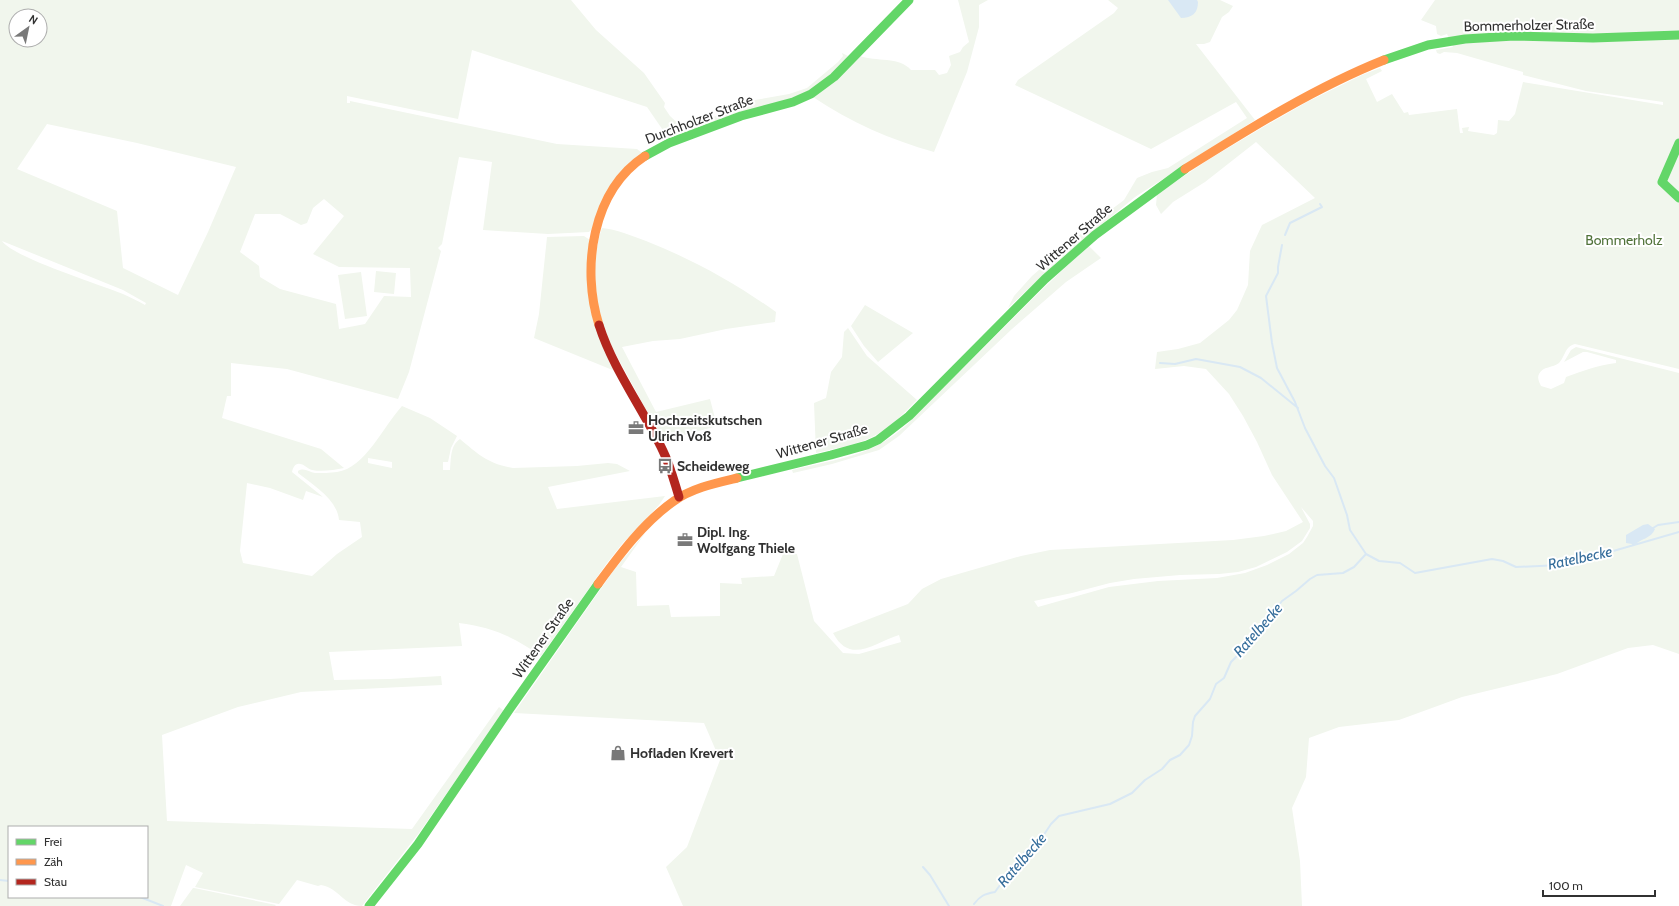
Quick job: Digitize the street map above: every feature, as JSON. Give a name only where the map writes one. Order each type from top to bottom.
[{"type":"main road","name":"Durchholzer Straße","points":[[679,497],[671,470],[663,451],[607,346],[595,315],[591,280],[592,250],[598,223],[615,189],[631,166],[650,152],[761,109],[792,102],[811,94],[827,83],[909,0]]},
{"type":"main road","name":"Bommerholzer Straße","points":[[1383,60],[1428,45],[1465,39],[1514,36],[1594,38],[1679,35]]},
{"type":"main road","name":"Wittener Straße","points":[[369,906],[418,844],[509,710],[612,566],[653,518],[679,497],[705,486],[867,445],[891,432],[909,416],[1045,279],[1121,214],[1180,172],[1241,134],[1321,89],[1383,60]]},
{"type":"main road","points":[[1679,143],[1664,171],[1662,182],[1679,198]]},
{"type":"green space","points":[[0,0],[571,0],[596,30],[644,73],[665,103],[664,107],[670,116],[684,129],[755,100],[789,94],[807,88],[838,62],[843,56],[842,53],[848,56],[824,81],[806,93],[681,134],[678,133],[669,139],[647,107],[472,50],[458,119],[347,96],[347,103],[350,103],[350,101],[557,144],[637,149],[642,153],[605,201],[592,229],[589,232],[548,234],[483,230],[492,162],[459,157],[442,244],[438,248],[441,251],[409,372],[398,399],[287,369],[231,363],[231,396],[227,396],[222,418],[321,449],[344,468],[320,471],[312,470],[302,464],[297,464],[294,466],[292,472],[323,497],[306,491],[303,500],[270,488],[247,483],[240,551],[243,563],[312,576],[337,554],[362,537],[360,522],[339,520],[334,505],[329,499],[298,473],[298,471],[302,469],[315,473],[329,473],[347,469],[365,455],[402,406],[430,418],[457,436],[451,448],[448,462],[443,462],[443,470],[450,470],[454,445],[460,439],[484,458],[497,464],[513,468],[577,466],[608,463],[617,464],[630,471],[548,487],[557,509],[665,496],[659,505],[622,544],[607,563],[541,656],[512,638],[482,627],[459,623],[462,646],[329,652],[334,680],[441,676],[442,685],[301,692],[238,707],[162,735],[167,821],[412,829],[499,707],[504,711],[419,833],[362,906],[351,903],[327,887],[297,880],[279,904],[195,887],[203,873],[186,865],[171,906],[0,906]],"holes":[[[47,124],[137,143],[236,167],[208,232],[178,295],[123,268],[117,211],[17,169]],[[324,199],[344,216],[313,254],[339,267],[410,268],[411,297],[384,296],[365,324],[339,329],[336,304],[280,289],[260,277],[259,266],[240,252],[255,214],[280,214],[301,225],[307,223],[313,208]],[[2,241],[123,290],[146,303],[145,305],[123,294],[39,263],[10,248]],[[368,458],[392,462],[392,468],[368,463]]]},
{"type":"green space","points":[[958,0],[988,0],[979,5],[979,27],[967,72],[934,152],[902,142],[871,129],[841,114],[813,97],[860,56],[894,61],[911,70],[935,70],[939,75],[947,73],[951,65],[949,56],[960,52],[969,42]]},
{"type":"green space","points":[[1108,0],[1220,0],[1233,6],[1229,12],[1222,17],[1210,42],[1196,44],[1255,120],[1135,197],[1059,260],[1008,308],[1014,296],[1032,276],[1091,225],[1124,200],[1137,178],[1168,168],[1247,118],[1236,102],[1151,149],[1015,85],[1018,80],[1114,13],[1118,8]]},
{"type":"green space","name":"Bommerholz","points":[[1435,0],[1679,0],[1679,369],[1575,344],[1567,349],[1559,363],[1541,371],[1538,377],[1541,386],[1551,389],[1564,383],[1566,377],[1585,370],[1616,363],[1616,360],[1587,352],[1583,352],[1564,362],[1571,350],[1576,347],[1679,373],[1679,654],[1653,645],[1628,648],[1557,674],[1462,697],[1399,720],[1339,727],[1309,738],[1306,777],[1292,808],[1300,861],[1302,906],[683,906],[666,867],[687,847],[720,760],[704,723],[514,713],[614,570],[646,532],[621,567],[636,572],[637,606],[669,605],[671,617],[720,616],[720,583],[742,584],[741,578],[774,576],[783,554],[797,554],[814,621],[843,653],[859,654],[901,642],[899,635],[872,646],[855,650],[847,648],[840,643],[833,633],[908,604],[922,589],[941,579],[1021,556],[1050,550],[1233,540],[1264,536],[1286,531],[1303,522],[1272,475],[1243,416],[1229,394],[1206,369],[1184,366],[1155,369],[1157,352],[1178,349],[1200,343],[1229,320],[1237,310],[1248,285],[1250,251],[1262,225],[1315,198],[1256,142],[1205,182],[1173,202],[1161,214],[1156,205],[1157,194],[1208,160],[1307,102],[1362,75],[1380,68],[1382,71],[1366,79],[1377,102],[1392,94],[1404,113],[1408,112],[1409,115],[1457,109],[1460,133],[1463,133],[1462,128],[1469,127],[1468,131],[1494,135],[1497,133],[1498,120],[1509,121],[1515,114],[1523,82],[1663,105],[1663,102],[1586,91],[1523,75],[1523,72],[1457,53],[1437,53],[1436,50],[1453,47],[1447,34],[1441,36],[1437,34],[1436,26],[1421,20]],"holes":[[[1301,507],[1313,521],[1313,526],[1303,543],[1289,554],[1267,565],[1245,573],[1217,578],[1158,581],[1109,587],[1038,607],[1034,601],[1110,583],[1134,579],[1180,575],[1219,574],[1238,572],[1256,567],[1287,552],[1302,541],[1310,528],[1310,524]]]},
{"type":"green space","points":[[602,228],[630,235],[646,241],[697,264],[745,291],[776,312],[775,322],[726,329],[680,339],[653,341],[622,347],[656,412],[710,399],[717,426],[663,441],[614,351],[601,318],[596,292],[595,265],[596,253]]},
{"type":"green space","points":[[584,236],[590,240],[590,309],[600,339],[615,371],[534,338],[539,314],[547,237]]},
{"type":"green space","points":[[1089,246],[1101,258],[1066,282],[1012,329],[899,436],[879,450],[832,464],[793,473],[792,470],[844,458],[864,451],[884,442],[894,435],[903,428],[1033,298]]},
{"type":"green space","points":[[376,271],[396,273],[394,294],[374,292]]},
{"type":"green space","points":[[361,272],[367,316],[345,319],[338,275]]},
{"type":"green space","points":[[865,305],[913,333],[878,362],[864,346],[851,326]]},
{"type":"green space","points":[[848,328],[867,356],[917,400],[893,423],[876,435],[854,444],[816,453],[814,403],[826,398],[831,372],[842,357],[844,332]]},
{"type":"green space","points":[[193,888],[276,905],[180,906]]},
{"type":"shaded area","points":[[1168,0],[1197,0],[1198,6],[1194,14],[1181,18]]},
{"type":"shaded area","points":[[1648,524],[1655,529],[1651,535],[1632,546],[1632,544],[1626,543],[1626,535],[1643,525]]},
{"type":"waterway","points":[[1285,235],[1290,223],[1322,207],[1320,204]]},
{"type":"waterway","points":[[1282,245],[1278,273],[1266,296],[1277,368],[1295,402],[1305,428],[1325,466],[1334,478],[1347,515],[1350,530],[1366,554]]},
{"type":"waterway","points":[[1160,363],[1175,364],[1196,359],[1240,367],[1261,378],[1298,408]]},
{"type":"waterway","name":"Ratelbecke","points":[[1653,528],[1658,525],[1679,522]]},
{"type":"waterway","name":"Ratelbecke","points":[[974,904],[983,896],[995,892],[1018,860],[1025,852],[1039,842],[1051,824],[1059,816],[1110,804],[1132,793],[1145,780],[1162,769],[1170,760],[1180,755],[1189,745],[1195,716],[1210,699],[1216,684],[1224,678],[1231,662],[1245,648],[1254,632],[1265,624],[1282,601],[1317,575],[1343,573],[1354,567],[1366,554],[1379,561],[1400,563],[1415,573],[1492,559],[1503,561],[1516,567],[1560,565],[1679,532]]},
{"type":"waterway","points":[[923,867],[930,875],[949,906]]},
{"type":"waterway","points":[[0,880],[8,881]]},
{"type":"waterway","points":[[143,898],[163,906]]},
{"type":"traffic: fast","points":[[645,156],[669,143],[741,116],[793,102],[811,94],[834,77],[909,0]]},
{"type":"traffic: fast","points":[[1384,60],[1428,45],[1465,39],[1514,36],[1593,38],[1679,35]]},
{"type":"traffic: fast","points":[[1679,143],[1662,182],[1679,198]]},
{"type":"traffic: fast","points":[[737,478],[831,455],[867,445],[878,440],[909,416],[1045,279],[1095,235],[1185,169]]},
{"type":"traffic: fast","points":[[369,906],[418,844],[509,710],[598,584]]},
{"type":"traffic: slow","points":[[1185,169],[1307,96],[1384,60]]},
{"type":"traffic: slow","points":[[599,325],[591,279],[595,232],[602,210],[613,189],[627,171],[645,156]]},
{"type":"traffic: slow","points":[[598,584],[633,539],[663,509],[681,496],[704,486],[737,478]]},
{"type":"traffic: jam","points":[[599,325],[620,373],[655,435],[665,456],[679,497]]},
{"type":"place","name":"Hochzeitskutschen Ulrich Voß","points":[[636,428]]},
{"type":"place","name":"Scheideweg","points":[[665,466]]},
{"type":"place","name":"Dipl. Ing. Wolfgang Thiele","points":[[685,540]]},
{"type":"place","name":"Hofladen Krevert","points":[[618,753]]}]
